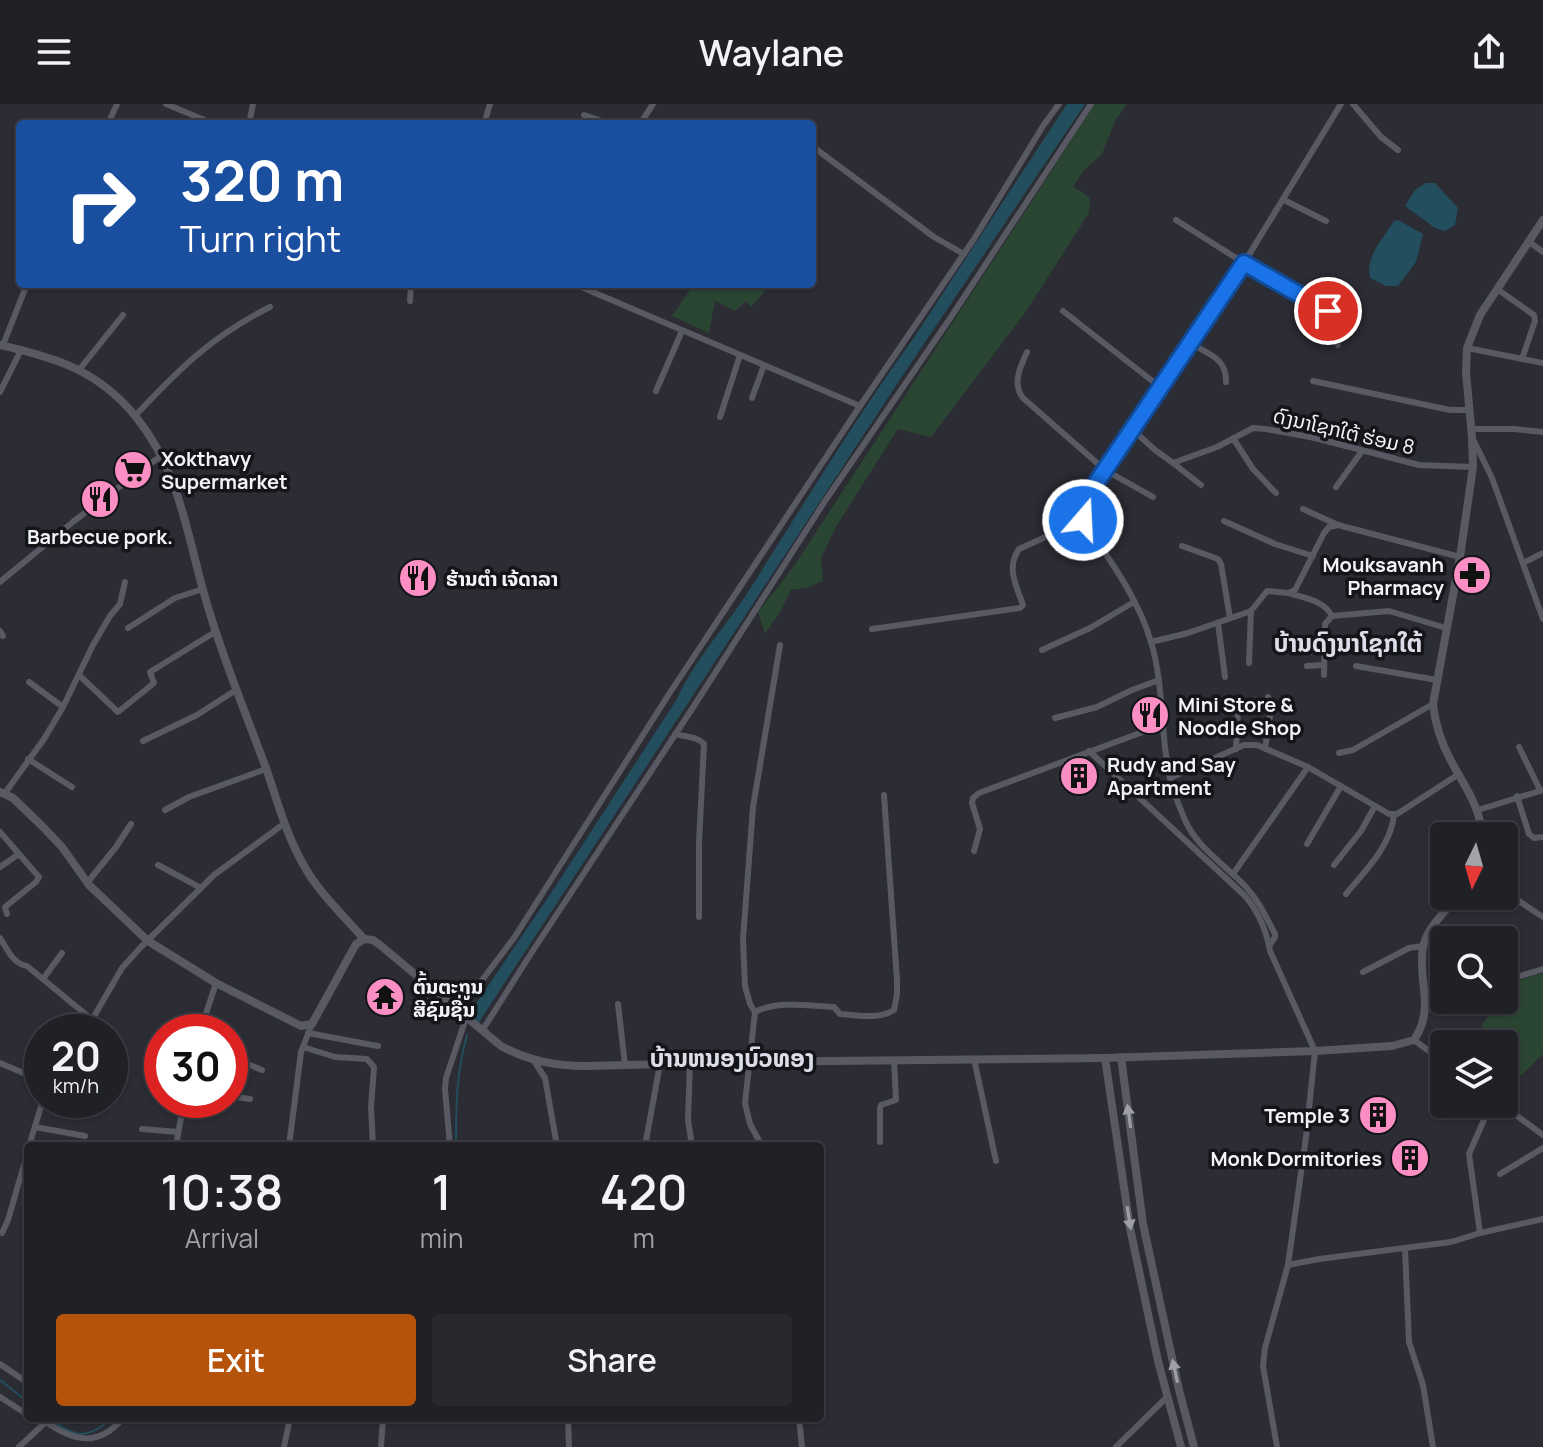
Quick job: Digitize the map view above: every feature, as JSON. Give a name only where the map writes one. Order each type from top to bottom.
[{"type":"street","points":[[166,104],[204,120]]},
{"type":"street","points":[[450,1142],[446,1078],[470,996],[514,938],[669,694],[964,254],[1059,104]]},
{"type":"street","points":[[482,1031],[825,501],[1091,104]]},
{"type":"street","points":[[1269,946],[1275,934],[1256,897],[1189,829],[1170,778],[1159,680],[1151,642],[1134,602],[1083,520],[1082,504],[1244,263],[1341,104]]},
{"type":"street","points":[[1353,104],[1381,137],[1398,150]]},
{"type":"street","points":[[584,115],[599,120]]},
{"type":"street","points":[[816,149],[934,237],[964,254]]},
{"type":"street","points":[[1284,200],[1326,221]]},
{"type":"street","points":[[1176,220],[1328,311],[1338,345]]},
{"type":"street","points":[[1480,822],[1478,810],[1442,743],[1433,704],[1473,467],[1467,348],[1480,315],[1543,220]]},
{"type":"street","points":[[1528,241],[1543,252]]},
{"type":"street","points":[[25,288],[1,345],[56,359],[113,393],[135,416],[162,455],[174,480],[215,632],[285,823],[312,879],[364,939]]},
{"type":"street","points":[[410,301],[411,288]]},
{"type":"street","points":[[583,288],[860,406]]},
{"type":"street","points":[[1497,289],[1534,315],[1535,321],[1522,359]]},
{"type":"street","points":[[135,416],[202,350],[244,320],[270,307]]},
{"type":"street","points":[[1063,311],[1160,387]]},
{"type":"street","points":[[79,370],[123,315]]},
{"type":"street","points":[[656,391],[682,331]]},
{"type":"street","points":[[1190,343],[1223,365],[1226,382]]},
{"type":"street","points":[[1467,348],[1543,363]]},
{"type":"street","points":[[0,392],[21,350]]},
{"type":"street","points":[[1027,352],[1018,376],[1017,391],[1105,470],[1153,497]]},
{"type":"street","points":[[720,417],[740,355]]},
{"type":"street","points":[[752,398],[764,365]]},
{"type":"street","points":[[1313,381],[1450,410],[1470,410]]},
{"type":"street","name":"ດົງນາໂຊກໃຕ້ ຮ່ອມ 8","points":[[1173,463],[1217,447],[1253,428],[1315,438],[1419,465],[1473,467]]},
{"type":"street","points":[[1132,429],[1201,485]]},
{"type":"street","points":[[1472,434],[1514,429],[1543,432]]},
{"type":"street","points":[[1472,434],[1492,478],[1543,619]]},
{"type":"street","points":[[1233,438],[1253,469],[1276,493]]},
{"type":"street","points":[[1336,487],[1362,451]]},
{"type":"street","points":[[0,582],[162,455]]},
{"type":"street","points":[[1303,509],[1338,525],[1460,557]]},
{"type":"street","points":[[872,629],[1020,608],[1023,605],[1012,566],[1019,549],[1083,520]]},
{"type":"street","points":[[1224,521],[1275,544],[1313,556]]},
{"type":"street","points":[[1288,593],[1295,590],[1324,533],[1329,527],[1338,525]]},
{"type":"street","points":[[1182,546],[1218,559],[1230,618]]},
{"type":"street","points":[[1523,563],[1543,553]]},
{"type":"street","points":[[125,582],[120,604],[104,626],[63,707],[44,739],[2,792],[13,798],[42,826],[62,847],[87,883],[148,941],[216,983],[301,1026],[378,1046]]},
{"type":"street","points":[[128,628],[175,598],[203,589]]},
{"type":"street","points":[[1151,642],[1251,611],[1267,591],[1288,593],[1324,606],[1332,616]]},
{"type":"street","points":[[1042,650],[1090,628],[1134,602]]},
{"type":"street","points":[[1249,663],[1251,611]]},
{"type":"street","points":[[1324,675],[1325,624],[1332,616],[1389,611],[1446,628]]},
{"type":"street","points":[[1218,623],[1225,677]]},
{"type":"street","points":[[79,675],[118,712],[154,683],[150,672],[215,632]]},
{"type":"street","points":[[760,1142],[750,1124],[745,1103],[755,1012],[745,986],[743,939],[753,807],[780,645]]},
{"type":"street","points":[[1307,666],[1324,665]]},
{"type":"street","points":[[1356,666],[1437,680]]},
{"type":"street","points":[[1055,718],[1097,707],[1159,680]]},
{"type":"street","points":[[29,682],[63,707]]},
{"type":"street","points":[[143,741],[197,715],[236,690]]},
{"type":"street","points":[[1265,749],[1272,703],[1268,697]]},
{"type":"street","points":[[1339,753],[1353,750],[1433,704]]},
{"type":"street","points":[[1236,749],[1238,708]]},
{"type":"street","points":[[974,851],[980,829],[972,803],[979,793],[1164,724]]},
{"type":"street","points":[[675,734],[697,738],[704,744],[699,917]]},
{"type":"street","points":[[1170,778],[1244,745],[1257,745],[1308,767],[1389,814],[1397,814],[1459,774]]},
{"type":"street","points":[[1478,810],[1542,790],[1519,747]]},
{"type":"street","points":[[1089,751],[1250,901],[1267,934],[1269,946],[1315,1051],[1288,1265],[1263,1366],[1277,1447]]},
{"type":"street","points":[[28,759],[72,787]]},
{"type":"street","points":[[1233,874],[1308,767]]},
{"type":"street","points":[[165,810],[189,797],[266,769]]},
{"type":"street","points":[[1307,844],[1341,786]]},
{"type":"street","points":[[755,1012],[765,1006],[799,1005],[834,1007],[840,1014],[877,1016],[892,1012],[897,980],[884,795]]},
{"type":"street","points":[[1517,796],[1529,834],[1534,838],[1543,837]]},
{"type":"street","points":[[1334,865],[1361,831],[1375,806]]},
{"type":"street","points":[[1346,894],[1374,860],[1391,831],[1394,814]]},
{"type":"street","points":[[95,1014],[122,968],[148,941],[214,875],[285,823]]},
{"type":"street","points":[[87,883],[131,824]]},
{"type":"street","points":[[0,832],[39,877],[5,907],[7,914]]},
{"type":"street","points":[[0,867],[19,854]]},
{"type":"street","points":[[158,865],[201,888]]},
{"type":"street","points":[[1518,900],[1543,917]]},
{"type":"street","points":[[290,1142],[301,1052],[310,1028],[356,944],[364,939],[380,945],[501,1046],[521,1057],[560,1066],[1105,1058],[1315,1051],[1392,1046],[1414,1040],[1421,1029],[1426,1004],[1423,946],[1447,910]]},
{"type":"street","points":[[0,938],[12,957],[85,1014]]},
{"type":"street","points":[[1363,972],[1409,948],[1423,946]]},
{"type":"street","points":[[43,979],[62,953]]},
{"type":"street","points":[[1518,977],[1543,969]]},
{"type":"street","points":[[206,1014],[216,983]]},
{"type":"street","points":[[1426,1004],[1430,1003]]},
{"type":"street","points":[[618,1004],[625,1065]]},
{"type":"street","points":[[1414,1040],[1430,1052]]},
{"type":"street","points":[[303,1047],[335,1057],[371,1061],[374,1067],[373,1142]]},
{"type":"street","points":[[1121,1057],[1143,1224],[1194,1447]]},
{"type":"street","points":[[1105,1058],[1130,1228],[1181,1447]]},
{"type":"street","points":[[974,1059],[996,1161]]},
{"type":"street","points":[[880,1142],[881,1105],[896,1100],[894,1060]]},
{"type":"street","points":[[534,1061],[545,1078],[556,1142]]},
{"type":"street","points":[[0,1063],[24,1073]]},
{"type":"street","points":[[690,1063],[688,1120],[691,1142]]},
{"type":"street","points":[[248,1064],[262,1070]]},
{"type":"street","points":[[646,1142],[660,1064]]},
{"type":"street","points":[[1518,1117],[1543,1135]]},
{"type":"street","points":[[31,1142],[38,1118]]},
{"type":"street","points":[[177,1142],[181,1118]]},
{"type":"street","points":[[1480,1233],[1469,1154],[1485,1118]]},
{"type":"street","points":[[35,1127],[85,1136]]},
{"type":"street","points":[[142,1129],[178,1132]]},
{"type":"street","points":[[1500,1174],[1543,1148]]},
{"type":"street","points":[[2,1233],[24,1176]]},
{"type":"street","points":[[1288,1265],[1451,1242],[1543,1219]]},
{"type":"street","points":[[1405,1249],[1409,1342],[1423,1385],[1433,1447]]},
{"type":"street","points":[[0,1364],[24,1380]]},
{"type":"street","points":[[0,1397],[24,1413]]},
{"type":"street","points":[[1116,1447],[1167,1397]]},
{"type":"street","points":[[19,1447],[45,1422]]},
{"type":"street","points":[[47,1422],[65,1435],[90,1441],[105,1436],[119,1422]]},
{"type":"street","points":[[284,1447],[289,1422]]},
{"type":"street","points":[[381,1447],[383,1422]]},
{"type":"street","points":[[568,1422],[569,1447]]},
{"type":"street","points":[[799,1422],[802,1447]]},
{"type":"green space","points":[[1095,104],[1127,104],[1115,121],[1102,154],[1084,170],[1073,187],[1090,198],[1089,213],[1025,313],[931,437],[898,429],[837,525],[821,558],[823,581],[807,588],[791,590],[765,634],[758,612],[794,566]]},
{"type":"green space","points":[[691,288],[755,288],[765,291],[751,307],[746,301],[735,311],[715,301],[709,333],[672,316]]},
{"type":"green space","points":[[1543,973],[1543,1054],[1518,1078],[1518,1030],[1485,1030],[1481,1026],[1490,1014],[1518,1014],[1518,981]]},
{"type":"water","points":[[1067,104],[1085,104],[899,381],[479,1022],[469,1014]]},
{"type":"water","points":[[1426,183],[1435,183],[1458,208],[1455,225],[1445,231],[1435,228],[1405,206],[1415,190]]},
{"type":"water","points":[[1398,220],[1423,234],[1416,262],[1398,286],[1386,286],[1370,278],[1370,263],[1380,241]]},
{"type":"waterway","points":[[456,1142],[457,1090],[467,1035]]},
{"type":"waterway","points":[[0,1380],[24,1399]]},
{"type":"waterway","points":[[55,1422],[68,1431],[82,1434],[107,1422]]},
{"type":"place","name":"Xokthavy Supermarket","points":[[133,470]]},
{"type":"place","name":"Barbecue pork.","points":[[100,499]]},
{"type":"place","name":"Mouksavanh Pharmacy","points":[[1472,575]]},
{"type":"place","name":"ຮ້ານຕຳ ເຈ້ດາລາ","points":[[418,578]]},
{"type":"place","name":"Mini Store & Noodle Shop","points":[[1150,715]]},
{"type":"place","name":"Rudy and Say Apartment","points":[[1079,776]]},
{"type":"place","name":"ຕົ້ນຕະກູນ ສີຊົມຊື່ນ","points":[[385,997]]},
{"type":"place","name":"Temple 3","points":[[1378,1115]]},
{"type":"place","name":"Monk Dormitories","points":[[1410,1158]]},
{"type":"district","name":"ບ້ານດົງນາໂຊກໃຕ້","points":[[1348,642]]},
{"type":"district","name":"ບ້ານຫນອງບົວທອງ","points":[[732,1057]]},
{"type":"route","points":[[1083,520],[1082,504],[1244,263],[1328,311]]}]
